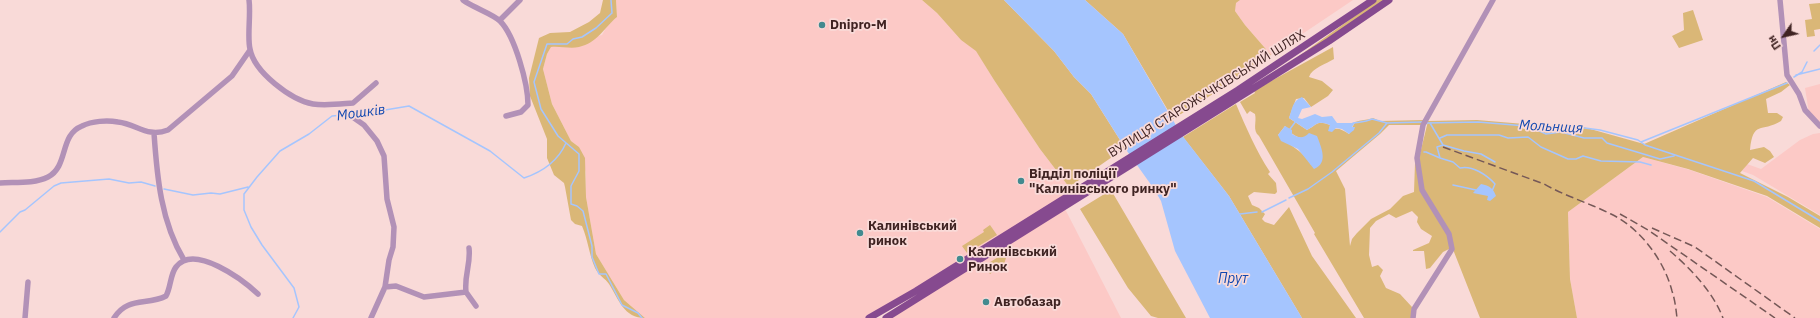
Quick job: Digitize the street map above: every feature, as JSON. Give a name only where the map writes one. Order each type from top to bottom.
[{"type":"main road","name":"ВУЛИЦЯ СТАРОЖУЧКІВСЬКИЙ ШЛЯХ","points":[[1239,93],[1373,0]]},
{"type":"main road","name":"ВУЛИЦЯ СТАРОЖУЧКІВСЬКИЙ ШЛЯХ","points":[[868,318],[978,255],[1239,93],[1329,41],[1390,0]]},
{"type":"main road","name":"ВУЛИЦЯ СТАРОЖУЧКІВСЬКИЙ ШЛЯХ","points":[[886,318],[978,255]]},
{"type":"street","points":[[249,0],[250,50],[258,68],[273,82],[303,101],[313,104],[353,103],[376,83]]},
{"type":"street","points":[[463,0],[500,20],[507,31],[524,72],[528,101],[526,108],[521,112],[506,116]]},
{"type":"street","points":[[500,20],[520,0]]},
{"type":"street","points":[[1413,318],[1414,309],[1452,249],[1449,234],[1422,190],[1418,158],[1423,125],[1493,0]]},
{"type":"street","points":[[1780,0],[1787,75],[1798,92],[1805,110],[1820,126]]},
{"type":"street","points":[[0,183],[40,180],[56,171],[60,166],[69,137],[74,130],[87,124],[119,122],[154,133],[168,130],[232,76],[250,50]]},
{"type":"street","points":[[354,118],[364,125],[377,141],[384,156],[387,199],[394,227],[393,247],[389,260],[385,287],[371,318]]},
{"type":"street","points":[[154,133],[156,164],[161,198],[174,238],[184,260]]},
{"type":"street","points":[[469,248],[470,259],[464,280],[466,292],[476,306]]},
{"type":"street","points":[[114,318],[118,312],[131,304],[154,300],[166,296],[172,274],[177,266],[184,260],[196,259],[206,261],[230,272],[249,285],[258,294]]},
{"type":"street","points":[[25,318],[28,282]]},
{"type":"street","points":[[385,287],[396,286],[424,297],[466,292]]},
{"type":"shaded area","points":[[603,0],[616,0],[617,17],[596,39],[585,45],[576,48],[551,47],[547,54],[543,69],[552,104],[571,141],[579,147],[585,158],[586,197],[596,254],[624,300],[645,318],[632,315],[623,307],[609,284],[595,268],[582,226],[575,224],[571,220],[564,183],[554,175],[547,158],[547,139],[530,96],[529,78],[539,38],[550,33],[570,32],[589,22],[600,13]]},
{"type":"shaded area","name":"Калинівський Ринок","points":[[616,0],[922,0],[937,13],[961,40],[976,50],[1040,149],[1069,187],[1060,199],[874,318],[645,318],[624,300],[596,254],[586,197],[586,173],[579,147],[571,141],[552,104],[543,69],[547,54],[551,47],[602,35],[607,26],[617,17]]},
{"type":"shaded area","points":[[922,0],[1004,0],[1054,51],[1074,77],[1091,94],[1125,148],[1069,187],[1040,149],[976,51],[961,40],[937,13]]},
{"type":"shaded area","points":[[1085,0],[1240,0],[1236,3],[1235,11],[1271,55],[1232,82],[1173,119],[1123,34]]},
{"type":"shaded area","points":[[1240,0],[1353,0],[1271,55],[1235,11],[1236,3]]},
{"type":"shaded area","points":[[1377,0],[1388,0],[1274,74]]},
{"type":"shaded area","points":[[1820,3],[1820,29],[1814,30],[1815,36],[1807,37],[1805,20],[1812,19],[1809,4]]},
{"type":"shaded area","points":[[1693,10],[1703,40],[1679,48],[1672,36],[1684,30],[1683,13]]},
{"type":"shaded area","points":[[1333,47],[1334,59],[1313,71],[1309,77],[1322,81],[1333,90],[1328,96],[1311,107],[1304,98],[1296,99],[1289,118],[1307,130],[1318,123],[1322,123],[1330,125],[1329,131],[1339,129],[1349,134],[1355,122],[1373,118],[1380,121],[1424,120],[1421,125],[1389,125],[1336,171],[1345,189],[1350,246],[1352,239],[1371,219],[1390,209],[1403,196],[1414,192],[1415,163],[1420,167],[1419,158],[1428,121],[1477,120],[1548,126],[1576,125],[1644,144],[1786,82],[1790,85],[1781,92],[1766,99],[1768,113],[1777,113],[1783,117],[1781,121],[1756,131],[1753,134],[1751,141],[1750,150],[1764,147],[1770,151],[1774,157],[1765,163],[1753,158],[1740,173],[1788,197],[1820,216],[1820,228],[1767,196],[1688,169],[1643,157],[1568,212],[1570,279],[1577,318],[1480,318],[1454,252],[1449,230],[1449,249],[1443,252],[1430,268],[1426,269],[1424,251],[1413,250],[1429,243],[1432,236],[1421,229],[1417,222],[1418,217],[1412,211],[1396,218],[1389,214],[1376,221],[1370,228],[1369,255],[1372,267],[1378,265],[1383,270],[1380,276],[1386,288],[1400,294],[1412,307],[1411,318],[1364,318],[1257,134],[1255,129],[1255,114],[1250,111],[1247,114],[1240,102],[1255,93],[1254,91]],"holes":[[[1285,126],[1295,136],[1304,138],[1311,165],[1300,152],[1278,135]]]},
{"type":"shaded area","points":[[1820,84],[1820,123],[1809,113],[1805,88]]},
{"type":"shaded area","points":[[1236,104],[1247,130],[1270,172],[1268,174],[1276,183],[1277,192],[1275,194],[1254,192],[1248,196],[1252,205],[1259,208],[1265,214],[1262,219],[1265,222],[1274,225],[1289,207],[1312,256],[1356,318],[1302,318],[1229,196],[1183,137]]},
{"type":"shaded area","points":[[1820,133],[1820,215],[1753,175],[1742,171],[1747,164],[1761,169],[1800,140],[1813,134]]},
{"type":"shaded area","points":[[1643,157],[1690,170],[1767,197],[1820,229],[1820,318],[1577,318],[1570,279],[1568,212]]},
{"type":"shaded area","points":[[1111,190],[1186,318],[1158,318],[1151,316],[1128,288],[1080,209]]},
{"type":"shaded area","name":"Калинівський Ринок","points":[[1064,207],[1121,318],[887,318]]},
{"type":"shaded area","points":[[990,225],[997,235],[967,253],[962,246],[984,232],[983,230]]},
{"type":"shaded area","points":[[1003,254],[1006,258],[1004,264],[990,274],[984,266]]},
{"type":"water","name":"Прут","points":[[1004,0],[1085,0],[1123,34],[1181,134],[1229,196],[1302,318],[1210,318],[1175,251],[1161,201],[1154,189],[1127,151],[1091,94],[1074,77],[1054,51]]},
{"type":"water","points":[[1302,97],[1311,107],[1302,109],[1298,118],[1302,119],[1315,114],[1322,117],[1332,116],[1337,123],[1355,123],[1352,127],[1355,127],[1354,130],[1349,134],[1342,129],[1336,128],[1332,132],[1328,131],[1330,125],[1320,123],[1307,130],[1289,118],[1294,103]]},
{"type":"water","points":[[1285,126],[1292,130],[1292,134],[1297,136],[1303,137],[1309,133],[1317,136],[1323,154],[1323,159],[1319,166],[1314,169],[1298,149],[1281,141],[1278,135]]},
{"type":"water","points":[[1481,184],[1491,188],[1495,193],[1496,196],[1490,201],[1487,200],[1488,196],[1473,193]]},
{"type":"waterway","points":[[611,0],[612,13],[596,28],[582,37],[573,39],[567,44],[547,44],[534,82],[541,109],[558,136],[579,154],[579,171],[571,186],[571,204],[577,206],[583,211],[592,246],[592,257],[599,274],[606,274],[622,305],[638,313],[642,318]]},
{"type":"waterway","points":[[1814,51],[1820,45]]},
{"type":"waterway","points":[[1794,77],[1802,72],[1807,62]]},
{"type":"waterway","points":[[1796,75],[1820,69]]},
{"type":"waterway","points":[[1641,142],[1787,83]]},
{"type":"waterway","name":"Мошків","points":[[293,318],[299,307],[294,288],[262,245],[251,227],[244,210],[244,194],[280,151],[309,134],[332,116],[367,113],[409,106],[490,151],[524,178],[537,173],[549,165],[559,155],[566,143]]},
{"type":"waterway","points":[[1353,123],[1372,119],[1387,123]]},
{"type":"waterway","points":[[1290,129],[1296,121]]},
{"type":"waterway","name":"Мольниця","points":[[1289,198],[1308,189],[1332,172],[1379,133],[1387,123],[1422,122]]},
{"type":"waterway","name":"Мольниця","points":[[1426,123],[1478,122],[1550,128],[1577,127],[1600,130],[1638,140],[1645,145],[1754,181],[1820,221]]},
{"type":"waterway","points":[[1430,123],[1443,145]]},
{"type":"waterway","points":[[1533,128],[1546,134],[1561,132],[1584,138],[1602,138],[1607,143],[1660,159],[1674,156]]},
{"type":"waterway","points":[[1440,138],[1447,135],[1499,135],[1508,138],[1528,137],[1541,147],[1568,159],[1576,159],[1583,156],[1601,161],[1640,162],[1651,165]]},
{"type":"waterway","points":[[1492,191],[1495,184],[1488,177],[1474,169],[1465,167],[1460,168],[1453,162],[1440,158],[1437,147],[1443,145],[1481,154],[1495,162]]},
{"type":"waterway","points":[[1424,152],[1440,158]]},
{"type":"waterway","points":[[0,232],[20,212],[25,210],[54,186],[61,183],[109,179],[129,183],[141,182],[155,186]]},
{"type":"waterway","points":[[1453,185],[1476,190]]},
{"type":"waterway","points":[[164,189],[193,195],[211,193],[220,194],[248,187]]},
{"type":"waterway","name":"Мольниця","points":[[1262,212],[1286,200]]},
{"type":"waterway","name":"Мольниця","points":[[1240,214],[1257,212]]},
{"type":"railway","points":[[1443,147],[1544,184],[1622,220],[1641,236],[1657,257],[1668,279],[1673,294],[1677,318]]},
{"type":"railway","points":[[1620,214],[1648,230],[1775,318]]},
{"type":"railway","points":[[1652,228],[1695,247],[1795,318]]},
{"type":"railway","points":[[1670,251],[1686,265],[1701,282],[1719,308],[1723,318]]},
{"type":"place","name":"Dnipro-M","points":[[822,25]]},
{"type":"place","name":"Відділ поліції \"Калинівського ринку\"","points":[[1021,181]]},
{"type":"place","name":"Калинівський ринок","points":[[860,233]]},
{"type":"place","name":"Калинівський Ринок","points":[[960,259]]},
{"type":"place","name":"Автобазар","points":[[986,302]]}]
